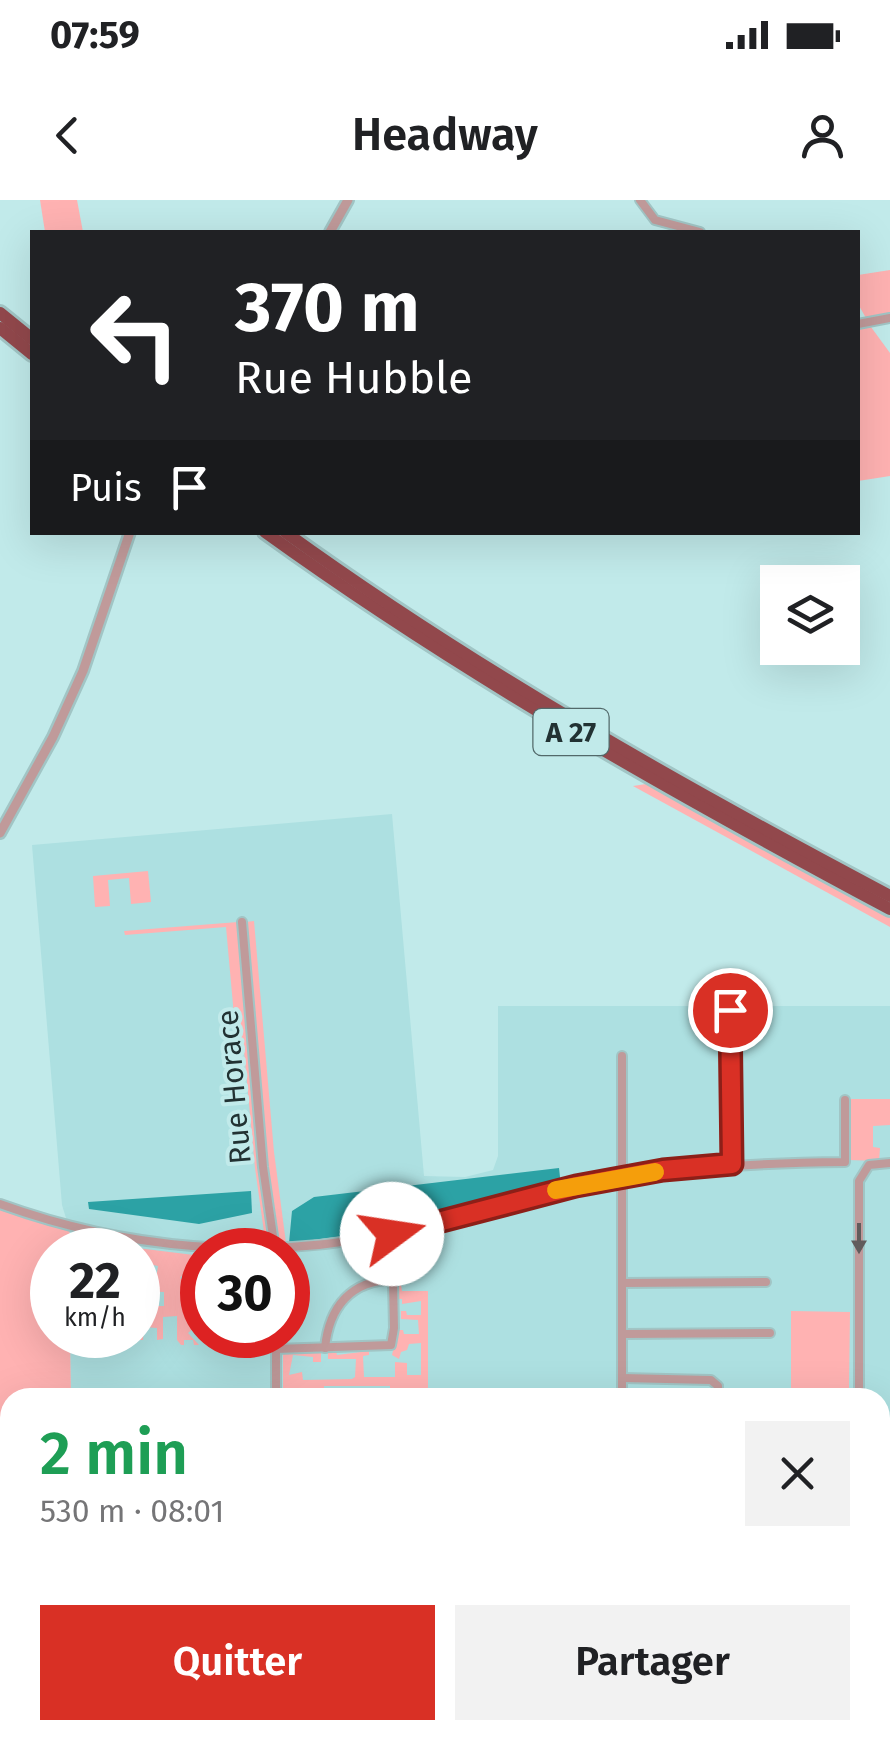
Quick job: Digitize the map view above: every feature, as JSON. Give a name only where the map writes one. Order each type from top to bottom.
[{"type":"highway","points":[[0,313],[30,338]]},
{"type":"highway","points":[[0,328],[30,352]]},
{"type":"highway","name":"A 27","points":[[270,535],[418,637],[541,714],[890,909]]},
{"type":"highway","name":"A 27","points":[[289,535],[542,702],[890,896]]},
{"type":"street","points":[[331,230],[348,200]]},
{"type":"street","points":[[640,200],[655,220],[692,230]]},
{"type":"street","points":[[860,324],[890,318]]},
{"type":"street","points":[[0,833],[53,737],[90,654],[129,535]]},
{"type":"street","name":"Rue Horace","points":[[242,922],[272,1228]]},
{"type":"street","points":[[730,1010],[732,1164]]},
{"type":"street","points":[[622,1056],[622,1388]]},
{"type":"street","points":[[845,1100],[845,1162]]},
{"type":"street","points":[[310,1245],[392,1234],[517,1199],[622,1178],[732,1164],[890,1163]]},
{"type":"street","points":[[859,1388],[859,1186],[860,1175],[869,1165]]},
{"type":"street","points":[[0,1204],[69,1226],[180,1244]]},
{"type":"street","points":[[310,1348],[391,1345],[392,1234]]},
{"type":"street","points":[[324,1348],[330,1319],[348,1294],[370,1282],[394,1280]]},
{"type":"street","points":[[622,1283],[766,1282]]},
{"type":"street","points":[[622,1334],[770,1333]]},
{"type":"street","points":[[276,1358],[276,1388]]},
{"type":"street","points":[[622,1378],[710,1380],[718,1388]]},
{"type":"shaded area","points":[[40,200],[77,200],[83,230],[45,230]]},
{"type":"shaded area","points":[[890,270],[890,323],[871,327],[890,353],[890,476],[860,481],[860,328],[870,325],[860,308],[860,275]]},
{"type":"shaded area","points":[[646,784],[890,918],[890,927],[633,786]]},
{"type":"shaded area","points":[[392,814],[424,1176],[465,1177],[493,1170],[498,1156],[498,1006],[890,1006],[890,1388],[71,1388],[70,1358],[160,1358],[160,1228],[69,1228],[62,1205],[32,845]]},
{"type":"shaded area","points":[[148,871],[151,902],[131,904],[129,878],[108,880],[110,906],[95,907],[93,876]]},
{"type":"shaded area","points":[[254,921],[284,1228],[278,1228],[266,1152],[246,922]]},
{"type":"shaded area","points":[[238,922],[267,1228],[263,1228],[255,1168],[243,1040],[236,1038],[226,927],[125,935],[124,931]]},
{"type":"shaded area","points":[[848,1099],[890,1099],[890,1125],[873,1126],[873,1147],[880,1148],[879,1161],[848,1160]]},
{"type":"shaded area","points":[[0,1207],[69,1228],[30,1228],[30,1358],[70,1358],[71,1388],[0,1388]]},
{"type":"shaded area","points":[[160,1251],[180,1253],[180,1344],[177,1316],[163,1317],[160,1340],[164,1292],[160,1292]]},
{"type":"shaded area","points":[[401,1285],[402,1291],[428,1291],[428,1388],[283,1388],[283,1358],[292,1358],[289,1375],[302,1372],[303,1380],[355,1377],[356,1359],[328,1359],[328,1351],[336,1351],[337,1355],[369,1351],[369,1355],[363,1356],[364,1377],[395,1377],[395,1362],[407,1363],[407,1375],[421,1375],[421,1343],[409,1344],[399,1359],[392,1355],[398,1330],[419,1334],[418,1320],[401,1319],[401,1311],[421,1315],[421,1301],[402,1304],[402,1299],[397,1299],[397,1287]]},
{"type":"shaded area","points":[[791,1311],[850,1312],[849,1388],[791,1388]]},
{"type":"shaded area","points":[[310,1351],[321,1351],[321,1362],[313,1362]]},
{"type":"water","points":[[559,1168],[561,1186],[519,1193],[391,1230],[310,1240],[310,1228],[290,1228],[292,1211],[314,1197]]},
{"type":"water","points":[[251,1191],[252,1213],[199,1224],[89,1209],[88,1202]]},
{"type":"slow traffic","points":[[556,1190],[655,1172]]},
{"type":"route","points":[[392,1234],[576,1186],[663,1170],[732,1164],[730,1010]]}]
